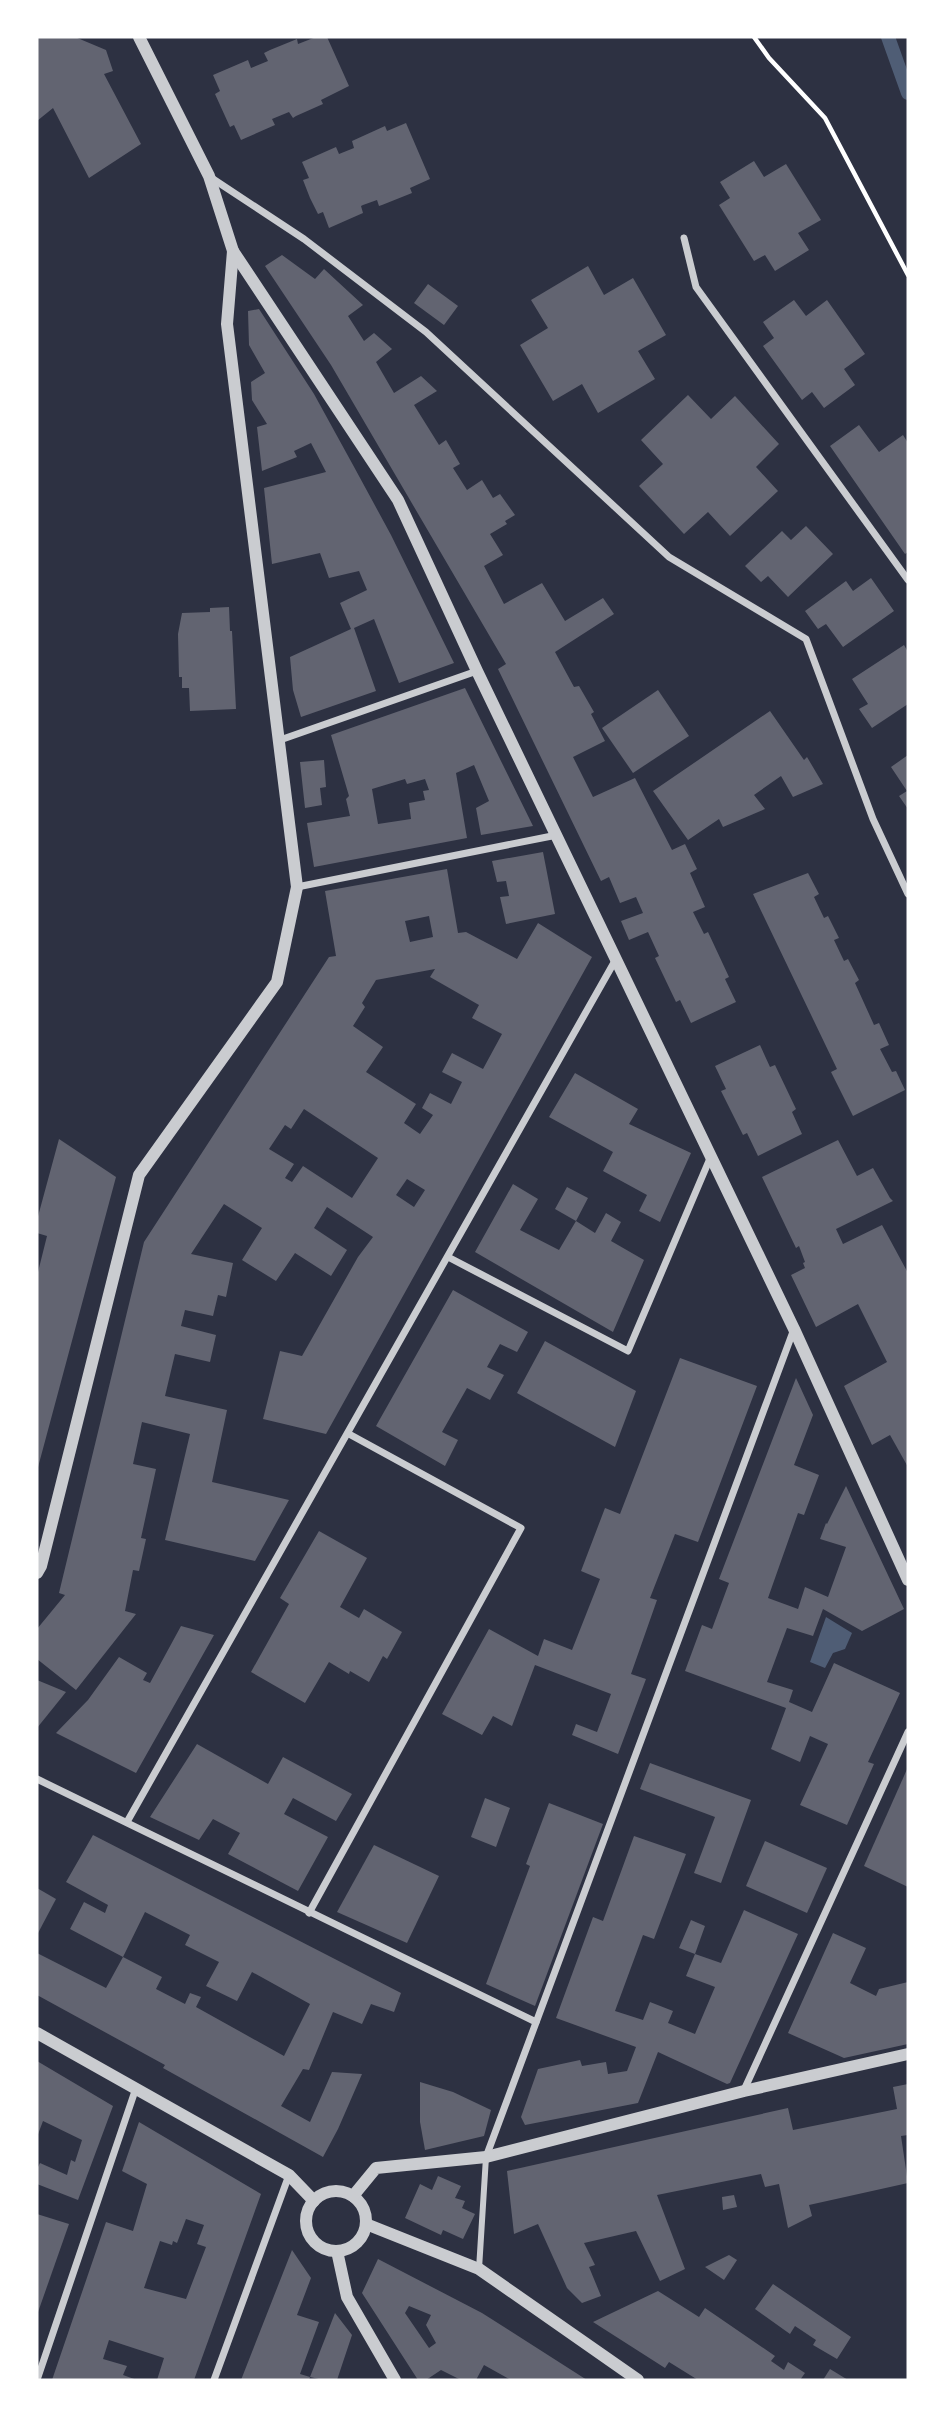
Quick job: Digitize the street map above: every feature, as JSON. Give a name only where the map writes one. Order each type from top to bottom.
[{"type":"street","points":[[139,37],[209,176],[233,251],[398,500],[477,671],[794,1329],[908,1580]]},
{"type":"street","points":[[209,176],[304,239],[426,332],[669,557],[806,639],[873,819],[908,894]]},
{"type":"street","points":[[684,239],[696,287],[908,580]]},
{"type":"street","points":[[37,1573],[139,1175],[277,982],[297,887],[227,324],[233,251]]},
{"type":"street","points":[[280,740],[477,671]]},
{"type":"street","points":[[297,887],[558,835]]},
{"type":"street","points":[[127,1822],[617,958]]},
{"type":"street","points":[[449,1257],[628,1351],[711,1156]]},
{"type":"street","points":[[479,2269],[486,2157],[794,1329]]},
{"type":"street","points":[[309,1913],[522,1528],[349,1434]]},
{"type":"street","points":[[744,2091],[908,1732]]},
{"type":"street","points":[[37,1779],[536,2022]]},
{"type":"street","points":[[37,2033],[289,2175],[314,2201]]},
{"type":"street","points":[[353,2196],[376,2168],[486,2157],[744,2091],[908,2054]]},
{"type":"street","points":[[37,2380],[136,2088]]},
{"type":"street","points":[[214,2380],[289,2175]]},
{"type":"street","points":[[336,2191],[353,2196],[363,2208],[366,2224],[364,2232],[353,2246],[337,2251],[318,2245],[311,2238],[307,2219],[308,2210],[314,2201],[328,2192],[336,2191]]},
{"type":"street","points":[[366,2224],[479,2269],[639,2380]]},
{"type":"street","points":[[337,2251],[347,2297],[395,2380]]},
{"type":"path","points":[[754,37],[769,58],[825,118],[908,275]]},
{"type":"water","points":[[826,1617],[852,1633],[845,1649],[833,1653],[825,1668],[810,1662]]},
{"type":"building","points":[[37,37],[75,37],[106,50],[113,71],[104,74],[141,144],[89,178],[53,108],[37,121]]},
{"type":"building","points":[[316,37],[327,37],[349,86],[321,100],[323,104],[293,118],[289,112],[272,119],[275,125],[241,140],[234,125],[230,127],[215,94],[220,91],[213,75],[248,60],[251,68],[268,61],[264,53],[270,50],[297,39],[298,44]]},
{"type":"building","points":[[406,123],[430,179],[410,188],[412,193],[382,205],[379,206],[377,200],[363,205],[363,213],[329,228],[323,212],[318,214],[310,198],[303,180],[309,178],[302,162],[336,147],[339,154],[354,148],[352,141],[385,126],[387,131]]},
{"type":"building","points":[[754,161],[764,177],[786,164],[821,220],[798,233],[809,250],[775,271],[765,255],[754,261],[719,205],[730,198],[720,182]]},
{"type":"building","points":[[282,255],[315,279],[324,269],[363,305],[348,316],[364,341],[374,333],[392,349],[376,362],[394,393],[421,376],[437,391],[414,405],[439,445],[446,440],[460,464],[453,468],[467,490],[482,480],[493,498],[500,494],[515,515],[505,521],[507,524],[490,534],[503,555],[484,566],[504,604],[542,583],[565,621],[603,598],[614,614],[555,652],[574,687],[579,686],[594,712],[591,714],[605,741],[573,757],[593,797],[635,778],[672,850],[685,844],[697,869],[690,873],[705,907],[693,912],[704,934],[708,932],[729,977],[725,979],[736,1002],[691,1023],[680,1000],[676,1002],[655,958],[659,956],[648,932],[629,940],[621,921],[643,913],[636,897],[620,903],[609,877],[601,881],[498,669],[506,664],[331,365],[265,266]]},
{"type":"building","points":[[588,266],[604,295],[633,278],[666,335],[638,351],[655,379],[598,413],[582,384],[553,401],[520,345],[548,328],[531,300]]},
{"type":"building","points":[[428,284],[458,306],[444,325],[414,303]]},
{"type":"building","points":[[794,300],[806,316],[827,300],[865,354],[844,369],[855,385],[824,408],[812,392],[802,400],[763,346],[774,338],[763,322]]},
{"type":"building","points":[[259,309],[314,394],[391,535],[454,663],[399,683],[374,619],[354,628],[376,691],[301,717],[293,690],[290,657],[351,629],[340,603],[367,590],[359,571],[329,578],[320,553],[272,564],[264,488],[326,472],[311,443],[294,451],[297,457],[262,471],[257,427],[267,424],[252,400],[251,382],[265,373],[249,345],[248,311]]},
{"type":"building","points":[[688,395],[711,419],[735,396],[779,444],[756,467],[778,491],[730,536],[708,512],[684,534],[639,486],[663,464],[641,440]]},
{"type":"building","points":[[859,425],[879,452],[903,435],[908,443],[908,552],[905,554],[830,446]]},
{"type":"building","points":[[806,526],[833,554],[788,597],[768,576],[761,582],[745,566],[782,531],[791,540]]},
{"type":"building","points":[[871,578],[894,611],[843,647],[826,624],[818,629],[805,611],[846,581],[853,591]]},
{"type":"building","points":[[229,607],[236,709],[190,711],[189,688],[182,688],[182,677],[179,677],[178,634],[182,613],[210,612],[210,608]]},
{"type":"building","points":[[904,645],[908,652],[908,704],[872,728],[859,709],[868,704],[852,679]]},
{"type":"building","points":[[465,688],[533,826],[481,835],[476,808],[489,801],[474,765],[456,773],[467,838],[314,867],[307,823],[350,816],[346,799],[349,796],[331,735]],"holes":[[[405,779],[407,784],[425,779],[429,790],[423,791],[425,800],[409,803],[411,819],[378,824],[372,789]]]},
{"type":"building","points":[[658,690],[689,736],[633,773],[602,728]]},
{"type":"building","points":[[770,711],[804,760],[807,757],[823,784],[793,797],[781,776],[754,795],[765,809],[723,827],[719,819],[688,840],[653,791]]},
{"type":"building","points":[[908,755],[908,809],[899,796],[907,791],[891,767]]},
{"type":"building","points":[[324,760],[326,787],[320,788],[322,805],[305,808],[300,762]]},
{"type":"building","points":[[543,852],[555,914],[506,924],[500,897],[509,896],[506,881],[497,882],[492,861]]},
{"type":"building","points":[[447,869],[458,933],[466,932],[517,959],[538,923],[592,957],[326,1434],[263,1419],[280,1351],[302,1356],[358,1257],[373,1237],[327,1207],[314,1228],[347,1250],[331,1276],[295,1253],[276,1281],[242,1260],[262,1228],[224,1204],[191,1254],[233,1263],[226,1297],[218,1295],[213,1316],[185,1310],[181,1326],[216,1335],[210,1362],[175,1354],[165,1396],[227,1410],[212,1482],[289,1500],[255,1561],[165,1540],[190,1434],[142,1422],[133,1464],[156,1469],[141,1538],[146,1539],[139,1571],[133,1570],[125,1611],[136,1614],[76,1690],[37,1659],[37,1629],[65,1595],[59,1593],[144,1242],[329,957],[336,956],[325,891]],"holes":[[[429,916],[433,937],[410,942],[405,921]],[[435,969],[430,977],[479,1005],[472,1018],[502,1034],[483,1069],[452,1053],[442,1072],[462,1082],[451,1104],[430,1093],[422,1108],[433,1115],[420,1134],[404,1123],[416,1104],[366,1072],[383,1047],[353,1026],[365,1007],[362,1003],[376,980]],[[304,1109],[378,1158],[352,1198],[303,1166],[292,1182],[285,1178],[294,1164],[269,1149],[285,1125],[291,1129]],[[407,1179],[425,1190],[414,1207],[396,1195]]]},
{"type":"building","points":[[808,873],[819,894],[814,897],[824,918],[828,916],[839,938],[834,940],[844,961],[848,959],[859,980],[855,983],[874,1025],[879,1023],[889,1045],[880,1049],[892,1072],[896,1071],[905,1090],[853,1116],[831,1072],[837,1069],[753,894]]},
{"type":"building","points":[[760,1045],[770,1067],[775,1065],[796,1109],[792,1112],[802,1134],[758,1156],[747,1133],[743,1135],[721,1091],[726,1089],[715,1066]]},
{"type":"building","points":[[575,1073],[638,1109],[629,1124],[691,1153],[660,1222],[639,1211],[647,1195],[603,1171],[613,1152],[549,1117]]},
{"type":"building","points":[[59,1139],[116,1177],[37,1471],[37,1276],[47,1236],[37,1233],[37,1220]]},
{"type":"building","points":[[838,1140],[857,1176],[873,1168],[893,1201],[836,1229],[843,1244],[882,1225],[908,1273],[908,1467],[890,1435],[872,1445],[844,1386],[887,1362],[858,1304],[816,1327],[791,1275],[805,1268],[805,1262],[762,1177]]},
{"type":"building","points":[[513,1184],[538,1199],[520,1230],[559,1250],[576,1221],[595,1233],[606,1213],[621,1222],[611,1241],[644,1260],[613,1332],[475,1252]]},
{"type":"building","points":[[567,1187],[588,1198],[576,1221],[555,1209]]},
{"type":"building","points":[[453,1290],[528,1332],[517,1352],[500,1344],[487,1367],[504,1375],[490,1400],[467,1388],[442,1432],[458,1440],[445,1466],[376,1426]]},
{"type":"building","points":[[545,1341],[636,1391],[615,1447],[517,1393]]},
{"type":"building","points":[[680,1358],[757,1386],[698,1542],[675,1534],[650,1598],[657,1600],[631,1674],[646,1679],[618,1754],[572,1735],[576,1724],[597,1732],[611,1694],[535,1665],[512,1726],[493,1716],[482,1735],[442,1714],[489,1629],[538,1656],[544,1639],[572,1650],[600,1579],[581,1571],[605,1508],[620,1514]]},
{"type":"building","points":[[796,1378],[813,1415],[794,1465],[819,1475],[804,1515],[798,1513],[768,1598],[798,1609],[805,1587],[828,1597],[846,1547],[820,1539],[846,1486],[904,1609],[862,1631],[823,1609],[813,1636],[787,1628],[767,1682],[793,1690],[789,1702],[812,1712],[834,1663],[900,1693],[868,1762],[874,1764],[847,1825],[800,1805],[828,1744],[810,1736],[800,1762],[771,1749],[786,1708],[685,1671],[702,1625],[712,1629],[729,1583],[719,1579]]},
{"type":"building","points":[[319,1531],[367,1558],[340,1607],[359,1618],[364,1609],[402,1632],[387,1659],[383,1656],[369,1682],[329,1662],[305,1703],[251,1672],[289,1604],[280,1598]]},
{"type":"building","points":[[181,1626],[214,1635],[136,1773],[56,1733],[88,1700],[119,1657],[147,1673],[143,1680],[150,1683]]},
{"type":"building","points":[[37,1680],[66,1692],[37,1728]]},
{"type":"building","points":[[197,1744],[268,1784],[283,1757],[352,1794],[336,1821],[293,1798],[284,1814],[328,1837],[298,1891],[228,1854],[240,1833],[213,1819],[199,1840],[150,1817]]},
{"type":"building","points":[[650,1763],[751,1800],[721,1883],[694,1873],[715,1817],[640,1789]]},
{"type":"building","points":[[908,1767],[908,1887],[864,1866]]},
{"type":"building","points":[[485,1798],[510,1808],[496,1847],[471,1837]]},
{"type":"building","points":[[549,1803],[603,1824],[535,2006],[486,1984],[530,1866],[526,1864]]},
{"type":"building","points":[[93,1835],[401,1993],[394,2012],[371,2004],[362,2024],[333,2012],[309,2070],[303,2069],[281,2106],[310,2122],[332,2072],[362,2074],[323,2157],[163,2068],[165,2065],[37,1995],[37,1953],[106,1988],[123,1957],[70,1929],[84,1902],[105,1913],[108,1905],[66,1882]],"holes":[[[145,1912],[190,1935],[185,1945],[219,1962],[206,1986],[237,2001],[252,1972],[310,2004],[284,2056],[196,2007],[201,1997],[190,1993],[185,2004],[156,1989],[162,1977],[123,1957]]]},
{"type":"building","points":[[634,1836],[686,1854],[654,1939],[643,1935],[615,2011],[643,2020],[650,2002],[673,2011],[668,2023],[695,2034],[715,1987],[686,1976],[695,1954],[721,1963],[744,1910],[798,1934],[730,2083],[727,2084],[658,2052],[638,2103],[525,2125],[521,2117],[538,2069],[580,2060],[582,2066],[606,2062],[608,2074],[627,2071],[636,2047],[556,2018],[593,1917],[603,1921]]},
{"type":"building","points":[[765,1841],[827,1868],[807,1913],[746,1886]]},
{"type":"building","points":[[374,1845],[439,1876],[407,1943],[337,1912]]},
{"type":"building","points":[[37,1888],[56,1899],[37,1935]]},
{"type":"building","points":[[691,1920],[705,1926],[695,1954],[679,1948]]},
{"type":"building","points":[[833,1933],[866,1948],[850,1983],[876,1996],[879,1989],[908,1982],[908,2044],[844,2058],[788,2033]]},
{"type":"building","points":[[37,2061],[113,2106],[78,2200],[37,2184],[37,2169],[40,2163],[67,2175],[71,2160],[75,2162],[82,2140],[43,2121],[37,2137]]},
{"type":"building","points":[[420,2082],[453,2092],[491,2110],[484,2136],[425,2150],[420,2122]]},
{"type":"building","points":[[908,2084],[908,2135],[901,2136],[908,2183],[809,2205],[812,2216],[788,2228],[779,2184],[765,2187],[761,2174],[657,2195],[685,2269],[660,2281],[636,2231],[584,2243],[595,2265],[589,2267],[601,2296],[582,2303],[567,2288],[538,2224],[514,2234],[507,2171],[788,2108],[793,2130],[897,2109],[893,2087]]},
{"type":"building","points":[[139,2122],[261,2194],[194,2380],[157,2380],[164,2358],[109,2340],[103,2359],[127,2366],[123,2375],[137,2380],[52,2380],[106,2222],[133,2231],[147,2184],[122,2171]],"holes":[[[186,2219],[204,2225],[197,2244],[206,2247],[186,2299],[144,2288],[160,2241],[172,2245],[173,2241],[177,2243]]]},
{"type":"building","points":[[438,2176],[461,2186],[455,2198],[465,2201],[462,2208],[475,2214],[463,2239],[443,2230],[441,2235],[405,2218],[420,2184],[432,2190]]},
{"type":"building","points":[[734,2195],[737,2207],[723,2210],[722,2197]]},
{"type":"building","points":[[37,2214],[69,2224],[37,2315]]},
{"type":"building","points":[[292,2250],[311,2278],[297,2315],[319,2322],[300,2374],[310,2377],[309,2380],[241,2380]]},
{"type":"building","points":[[729,2255],[737,2260],[724,2280],[705,2267]]},
{"type":"building","points":[[378,2259],[482,2313],[587,2380],[511,2380],[484,2365],[476,2380],[461,2380],[441,2370],[426,2380],[418,2380],[362,2293]],"holes":[[[409,2306],[431,2315],[426,2325],[436,2343],[429,2348],[405,2313]]]},
{"type":"building","points":[[773,2284],[851,2337],[837,2359],[813,2345],[816,2340],[795,2326],[790,2334],[755,2309]]},
{"type":"building","points":[[658,2291],[699,2317],[705,2308],[775,2356],[771,2361],[784,2370],[788,2362],[805,2373],[800,2380],[698,2380],[669,2362],[665,2368],[593,2322]]},
{"type":"building","points":[[335,2313],[352,2335],[337,2380],[310,2377]]},
{"type":"building","points":[[830,2369],[848,2380],[823,2380]]},
{"type":"waterway","points":[[888,37],[908,93]]}]
